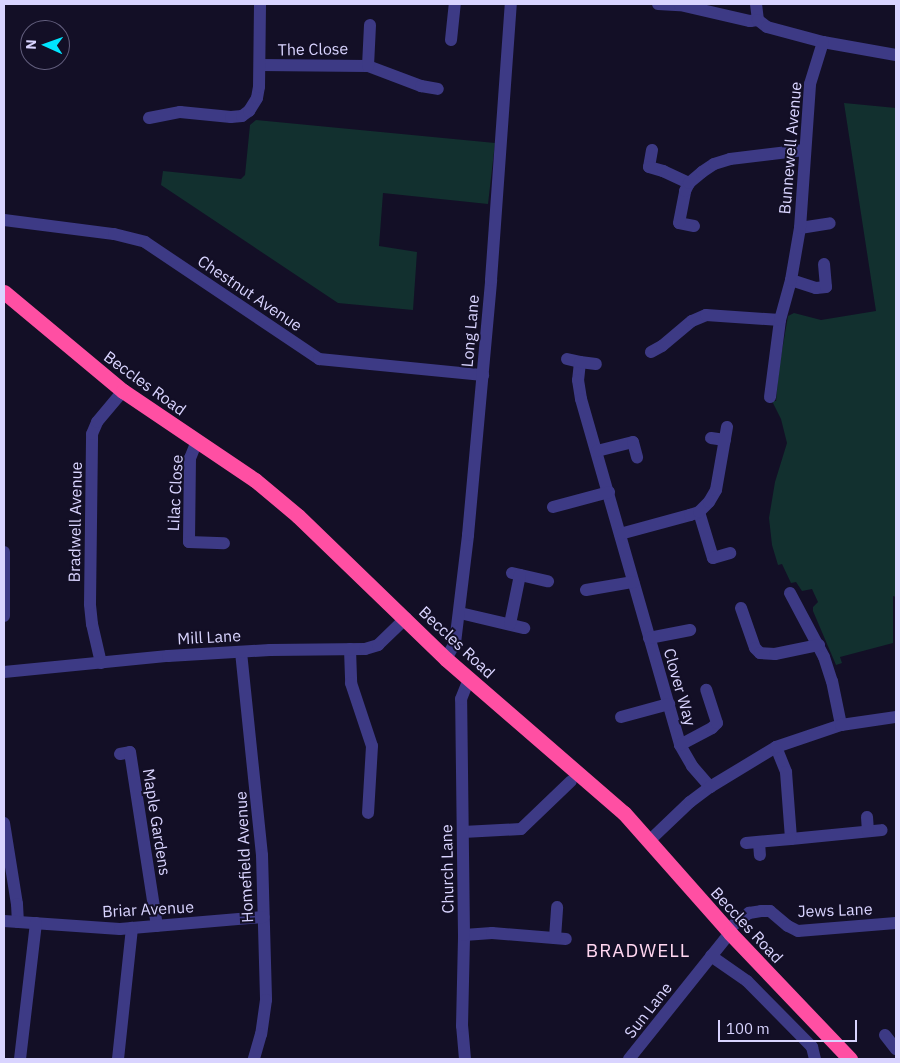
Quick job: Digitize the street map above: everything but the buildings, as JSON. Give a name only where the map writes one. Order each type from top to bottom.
[{"type":"highway","name":"Beccles Road","points":[[4,292],[123,391],[255,480],[284,504],[406,618],[446,659],[624,813],[729,932],[850,1059]]},
{"type":"street","points":[[149,118],[180,112],[231,117],[242,116],[249,111],[257,98],[260,65],[260,4]]},
{"type":"street","points":[[451,40],[455,4]]},
{"type":"street","name":"Long Lane","points":[[446,659],[455,642],[460,613],[483,375],[511,4]]},
{"type":"street","points":[[658,4],[680,5],[750,21],[758,20],[767,27],[823,42],[896,55]]},
{"type":"street","points":[[756,4],[758,20]]},
{"type":"street","name":"The Close","points":[[368,66],[370,25]]},
{"type":"street","name":"Bunnewell Avenue","points":[[770,397],[764,383],[792,280],[800,228],[810,84],[823,42]]},
{"type":"street","name":"The Close","points":[[260,65],[368,66],[421,86],[438,89]]},
{"type":"street","points":[[652,150],[644,166],[663,171],[689,183]]},
{"type":"street","points":[[694,226],[678,229],[682,201],[689,183],[714,164],[730,159],[804,150]]},
{"type":"street","name":"Chestnut Avenue","points":[[4,220],[114,234],[145,242],[319,359],[483,375]]},
{"type":"street","name":"Bunnewell Avenue","points":[[800,228],[830,223]]},
{"type":"street","points":[[792,280],[816,288],[826,287],[824,264]]},
{"type":"street","points":[[651,352],[662,346],[673,329],[706,315],[780,320]]},
{"type":"street","points":[[566,359],[596,364]]},
{"type":"street","name":"Clover Way","points":[[580,362],[578,380],[581,399],[680,745],[692,766],[710,787]]},
{"type":"street","name":"Bradwell Avenue","points":[[101,663],[92,624],[90,604],[92,434],[96,422],[123,391]]},
{"type":"street","points":[[620,534],[699,512],[710,502],[716,490],[727,427]]},
{"type":"street","points":[[711,438],[725,440]]},
{"type":"street","name":"Lilac Close","points":[[197,441],[190,458],[190,542],[224,543]]},
{"type":"street","points":[[597,451],[633,442],[637,457]]},
{"type":"street","points":[[559,501],[609,492]]},
{"type":"street","points":[[699,512],[713,558],[730,553]]},
{"type":"street","points":[[4,552],[4,616]]},
{"type":"street","points":[[510,624],[516,574],[548,581]]},
{"type":"street","points":[[586,590],[633,582]]},
{"type":"street","points":[[790,592],[819,645],[830,673],[841,725]]},
{"type":"street","points":[[741,608],[755,648],[760,653],[774,654],[819,645]]},
{"type":"street","points":[[460,613],[524,628]]},
{"type":"street","name":"Mill Lane","points":[[4,672],[168,656],[350,649],[378,645],[406,618]]},
{"type":"street","name":"Clover Way","points":[[648,638],[690,630]]},
{"type":"street","points":[[350,649],[351,683],[372,746],[368,813]]},
{"type":"street","name":"Homefield Avenue","points":[[241,652],[262,855],[264,917],[266,1000],[261,1034],[254,1059]]},
{"type":"street","name":"Church Lane","points":[[466,1059],[462,1026],[464,935],[461,699],[469,679]]},
{"type":"street","name":"Clover Way","points":[[680,745],[712,728],[716,722],[706,690]]},
{"type":"street","points":[[621,717],[669,704]]},
{"type":"street","points":[[649,842],[690,802],[710,787],[776,747],[841,725],[896,717]]},
{"type":"street","points":[[776,747],[786,772],[792,839]]},
{"type":"street","name":"Maple Gardens","points":[[130,752],[157,926]]},
{"type":"street","points":[[463,832],[521,830],[570,781]]},
{"type":"street","points":[[867,817],[868,830]]},
{"type":"street","points":[[4,823],[18,904],[18,922]]},
{"type":"street","points":[[755,846],[792,839],[882,830]]},
{"type":"street","points":[[464,935],[492,933],[561,939],[557,907]]},
{"type":"street","name":"Jews Lane","points":[[729,932],[749,913],[761,911],[770,911],[788,926],[798,931],[896,923]]},
{"type":"street","name":"Briar Avenue","points":[[4,921],[132,928],[264,917]]},
{"type":"street","points":[[20,1059],[36,923]]},
{"type":"street","points":[[118,1059],[132,928]]},
{"type":"street","name":"Sun Lane","points":[[629,1059],[729,932]]},
{"type":"street","points":[[711,956],[747,981],[812,1047],[815,1059]]},
{"type":"street","points":[[885,1035],[895,1046]]},
{"type":"green space","points":[[844,103],[896,108],[896,597],[893,596],[893,643],[840,657],[842,663],[836,665],[813,611],[813,607],[818,602],[812,589],[802,591],[796,582],[791,583],[782,564],[778,565],[772,545],[769,518],[775,482],[787,443],[781,419],[772,401],[776,401],[779,368],[788,316],[794,313],[821,320],[876,311]]},
{"type":"green space","points":[[256,120],[495,143],[488,204],[383,193],[379,246],[417,252],[413,310],[338,303],[161,185],[163,171],[241,179],[245,175],[250,125]]},
{"type":"district","name":"BRADWELL","points":[[638,951]]}]
